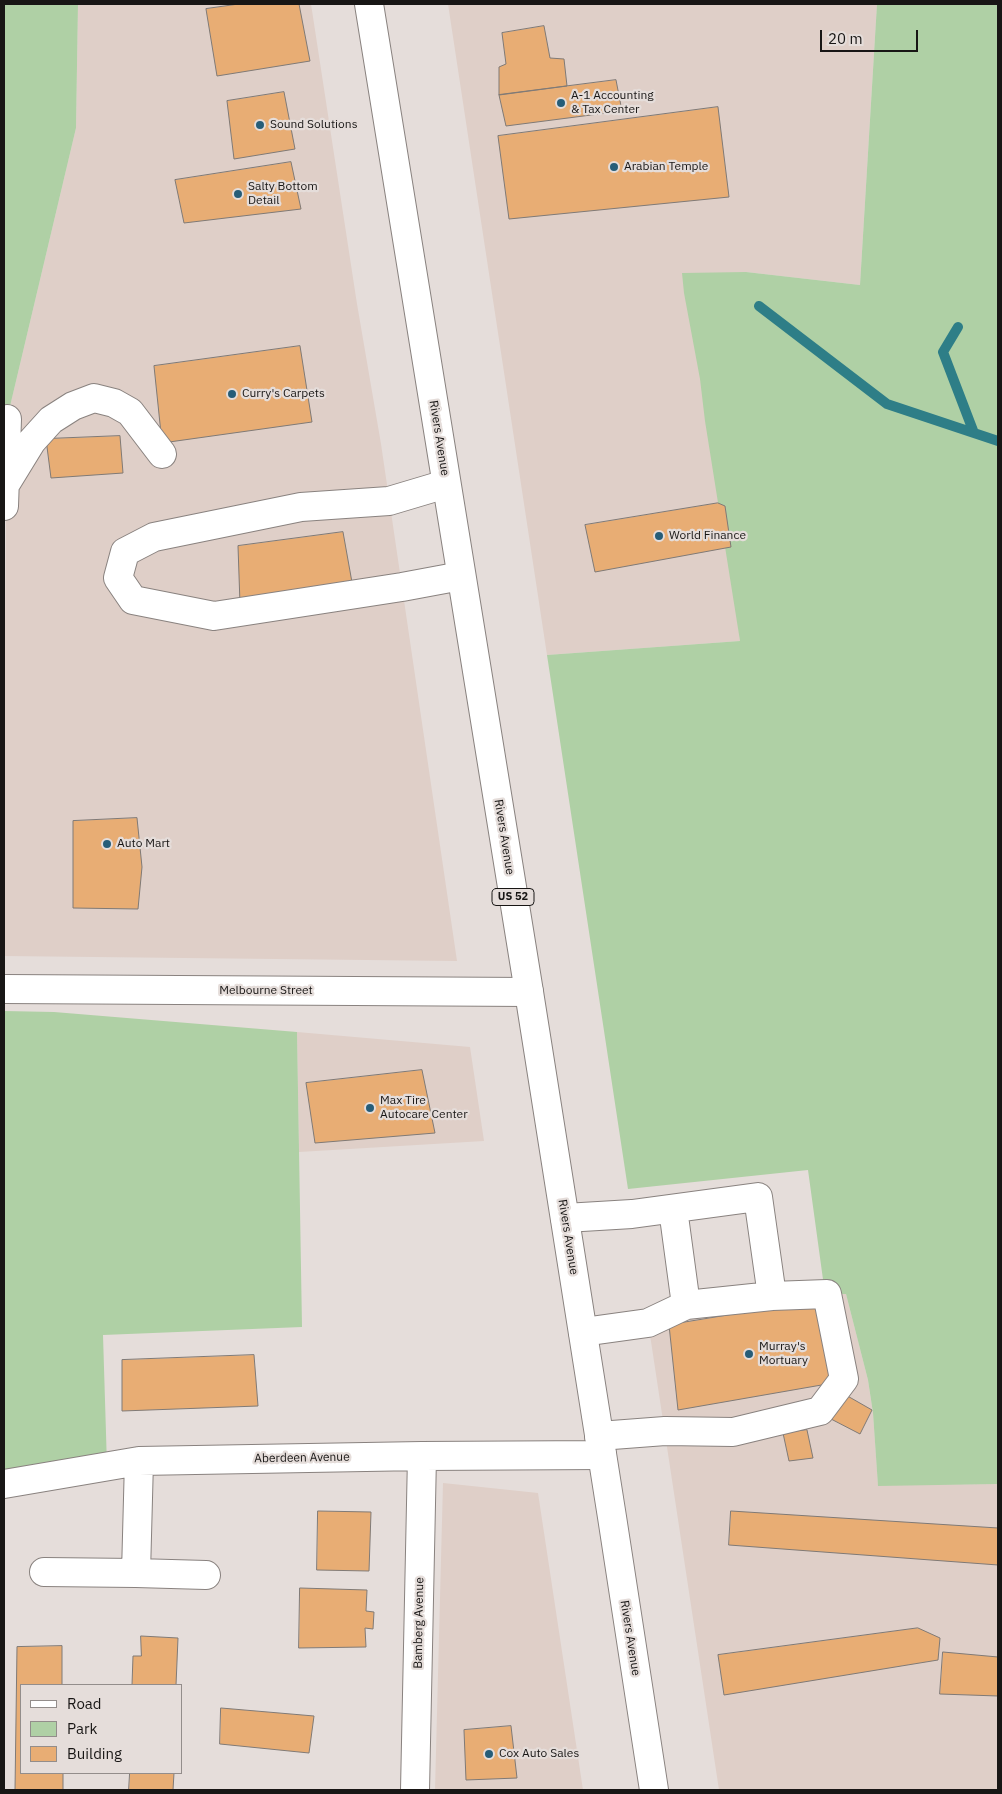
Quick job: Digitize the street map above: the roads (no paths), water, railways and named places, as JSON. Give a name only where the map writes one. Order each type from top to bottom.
[{"type":"main road","name":"Rivers Avenue","points":[[369,4],[529,992],[654,1790]]},
{"type":"main road","points":[[4,495],[32,440],[51,420],[73,406],[94,398],[114,403],[130,412],[162,454]]},
{"type":"main road","points":[[4,495],[7,419]]},
{"type":"main road","points":[[446,484],[389,501],[301,508],[154,537],[125,552],[118,578],[133,600],[214,616],[461,576]]},
{"type":"main road","name":"Melbourne Street","points":[[4,989],[529,992]]},
{"type":"main road","points":[[564,1218],[673,1210],[758,1197],[772,1296],[686,1305],[648,1323],[583,1332]]},
{"type":"main road","points":[[673,1210],[686,1305]]},
{"type":"main road","name":"Aberdeen Avenue","points":[[4,1484],[139,1461],[422,1456],[601,1446],[665,1431],[734,1432],[820,1411],[844,1379],[827,1294],[772,1296]]},
{"type":"main road","name":"Bamberg Avenue","points":[[416,1790],[422,1456]]},
{"type":"main road","points":[[136,1574],[139,1461]]},
{"type":"main road","points":[[44,1572],[206,1575]]},
{"type":"waterway","points":[[759,306],[887,404],[998,441]]},
{"type":"waterway","points":[[958,327],[943,352],[974,433]]},
{"type":"place","name":"A-1 Accounting & Tax Center","points":[[561,103]]},
{"type":"place","name":"Sound Solutions","points":[[260,125]]},
{"type":"place","name":"Arabian Temple","points":[[614,167]]},
{"type":"place","name":"Salty Bottom Detail","points":[[238,194]]},
{"type":"place","name":"Curry's Carpets","points":[[232,394]]},
{"type":"place","name":"World Finance","points":[[659,536]]},
{"type":"place","name":"Auto Mart","points":[[107,844]]},
{"type":"place","name":"Max Tire Autocare Center","points":[[370,1108]]},
{"type":"place","name":"Murray's Mortuary","points":[[749,1354]]},
{"type":"place","name":"Cox Auto Sales","points":[[489,1754]]}]
